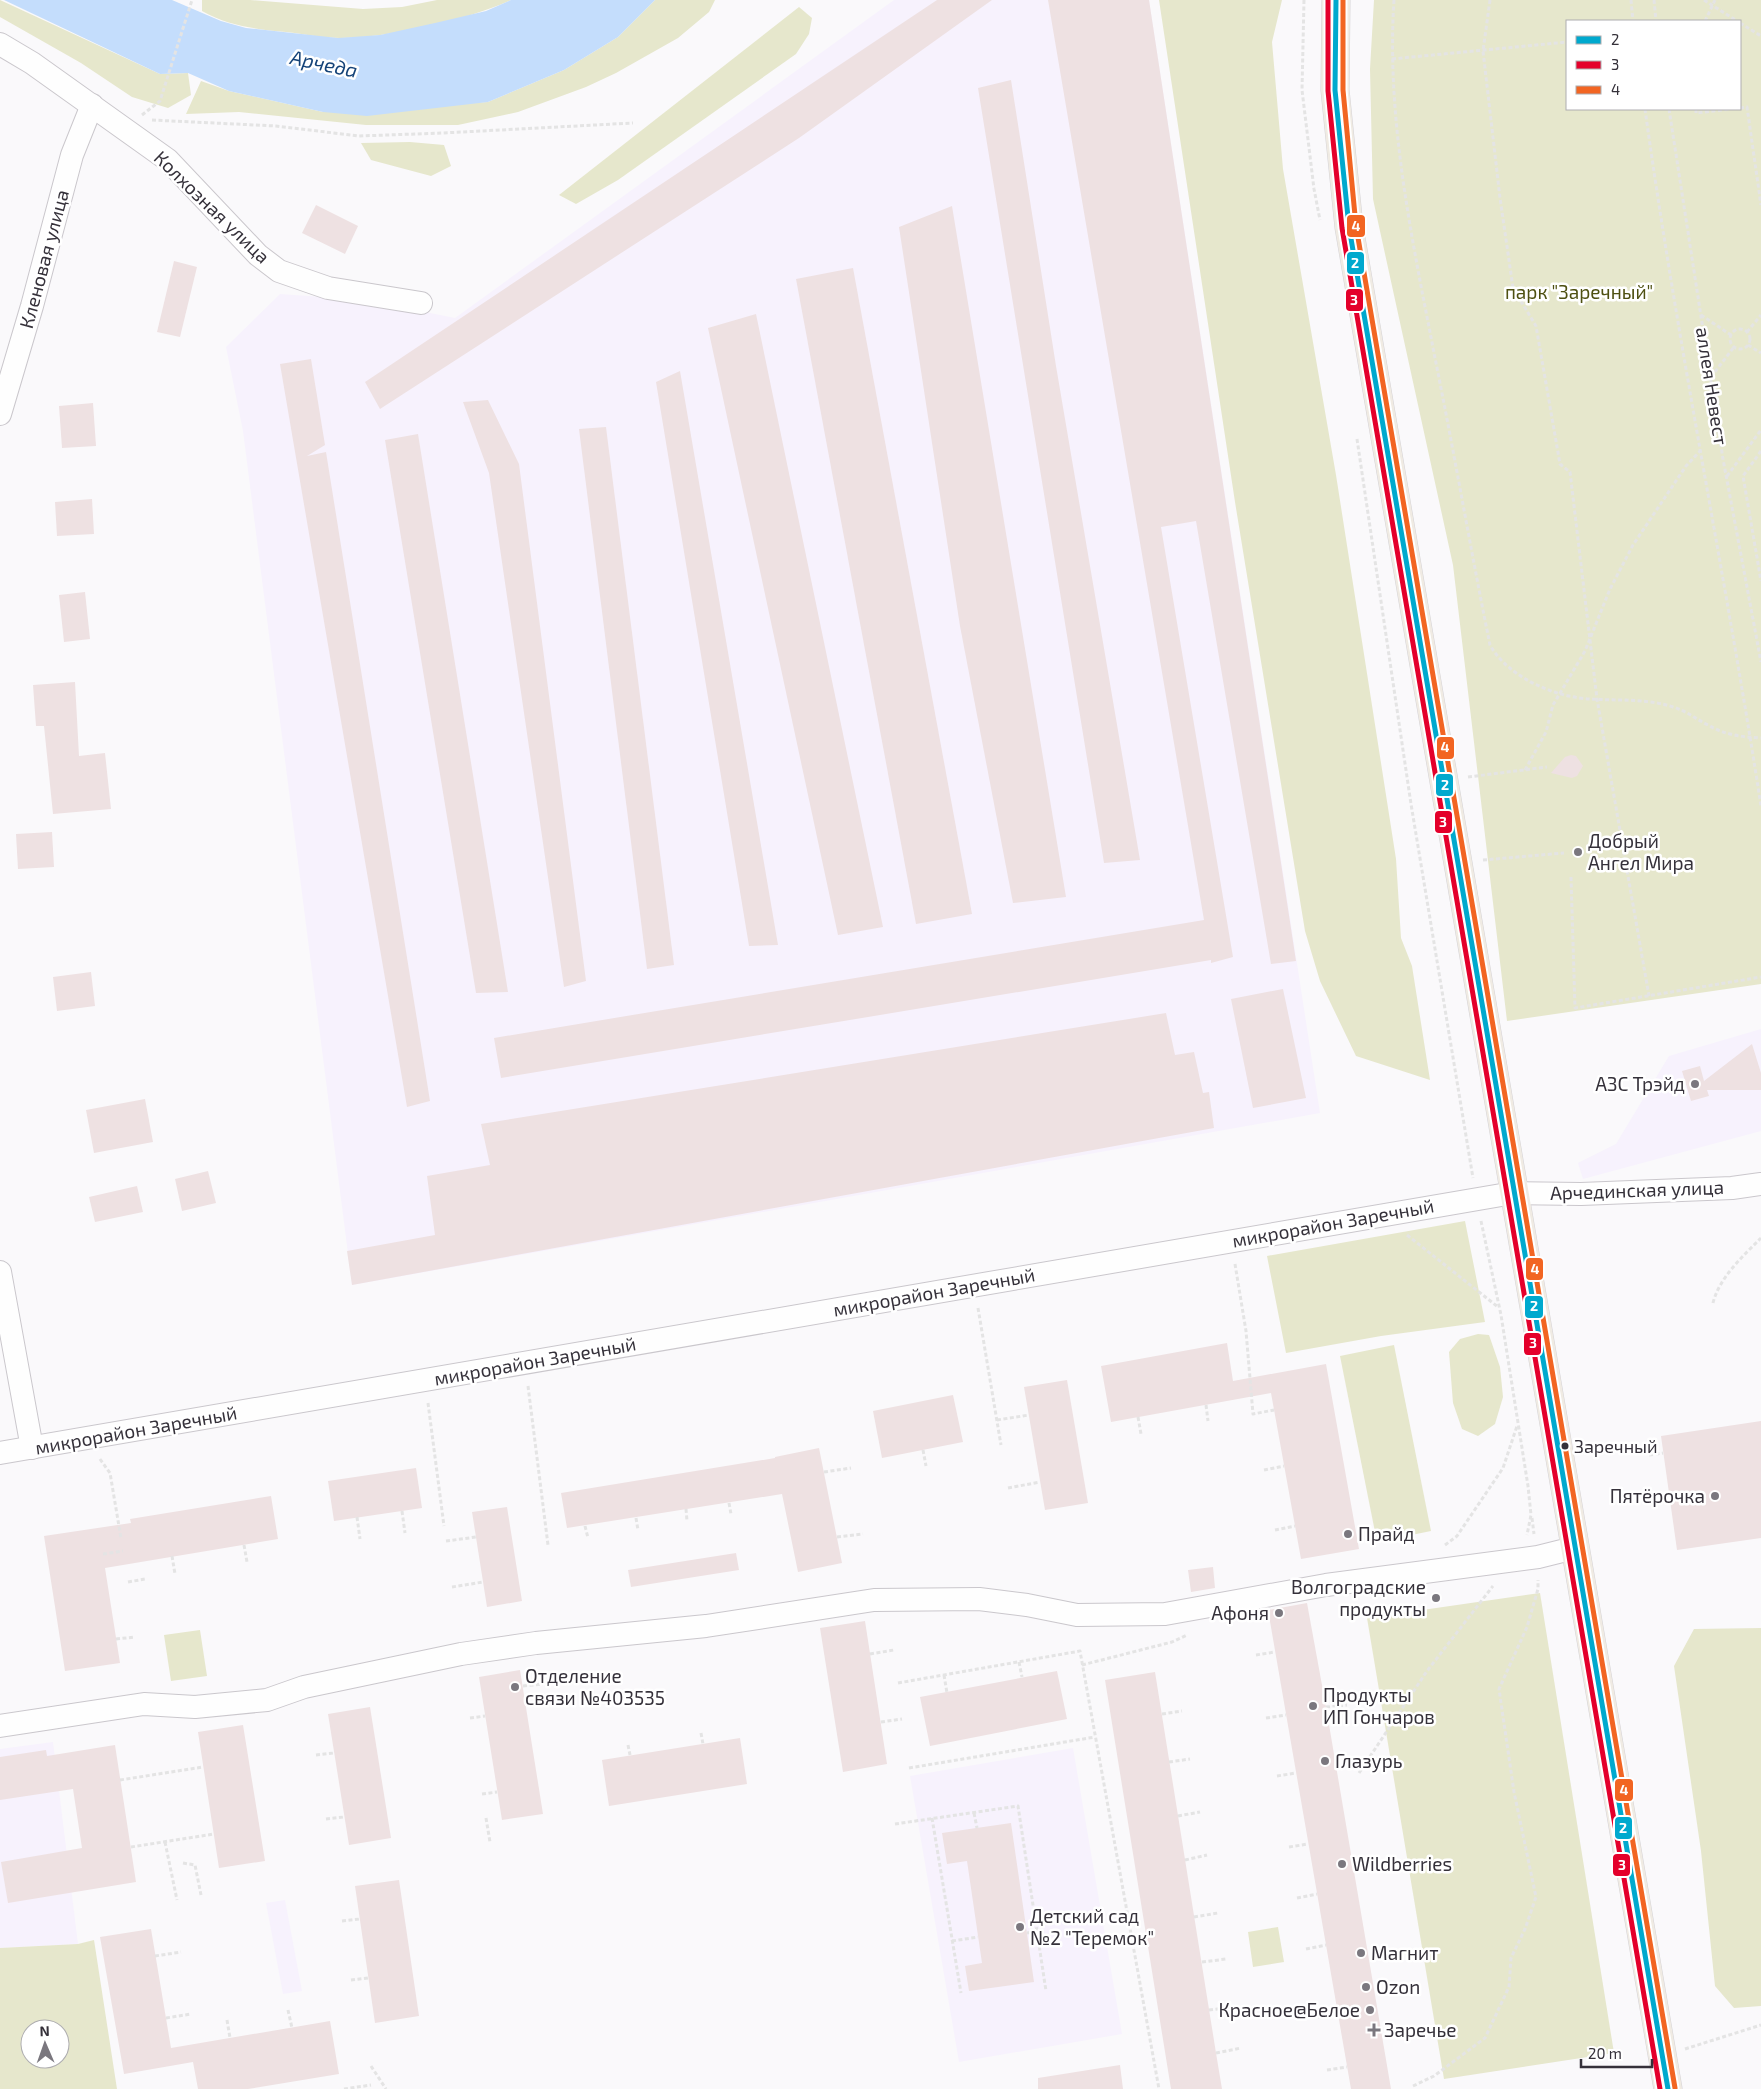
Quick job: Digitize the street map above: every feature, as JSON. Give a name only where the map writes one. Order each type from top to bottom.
[{"type":"main road","points":[[1336,0],[1335,90],[1349,227],[1668,2089]]},
{"type":"street","name":"Колхозная улица","points":[[0,44],[92,105],[168,160],[258,255],[279,271],[328,288],[420,303]]},
{"type":"street","name":"Кленовая улица","points":[[0,414],[32,306],[72,155],[92,105]]},
{"type":"street","name":"Арчединская улица","points":[[1513,1192],[1581,1194],[1732,1188],[1761,1184]]},
{"type":"street","name":"микрорайон Заречный","points":[[0,1453],[1513,1192]]},
{"type":"street","points":[[0,1272],[5,1336],[32,1448]]},
{"type":"street","points":[[0,1726],[144,1704],[195,1707],[267,1700],[304,1688],[460,1654],[536,1643],[706,1626],[874,1600],[979,1599],[1077,1615],[1165,1614],[1326,1585],[1509,1561],[1574,1548]]},
{"type":"path","points":[[192,0],[160,102],[137,119],[276,126],[359,136],[633,123]]},
{"type":"path","points":[[1304,0],[1302,90],[1314,189],[1322,227]]},
{"type":"path","points":[[1394,0],[1392,59],[1399,150],[1415,255],[1490,645],[1497,656],[1513,673],[1539,686],[1597,699],[1647,701],[1672,706],[1726,734],[1761,738]]},
{"type":"path","points":[[1490,0],[1483,51],[1500,198],[1513,288],[1536,326],[1560,464],[1570,472],[1597,699],[1649,996]]},
{"type":"path","points":[[1631,0],[1633,20]]},
{"type":"path","points":[[1654,0],[1656,20]]},
{"type":"path","points":[[1704,0],[1735,20]]},
{"type":"path","points":[[1706,20],[1715,0]]},
{"type":"path","points":[[1741,24],[1761,36]]},
{"type":"path","points":[[1392,59],[1566,42]]},
{"type":"path","points":[[1741,108],[1747,107],[1761,205]]},
{"type":"path","name":"аллея Невест","points":[[1645,110],[1664,246],[1701,450],[1761,806]]},
{"type":"path","name":"аллея Невест","points":[[1669,110],[1726,476],[1761,662]]},
{"type":"path","points":[[1696,110],[1696,113],[1722,110]]},
{"type":"path","points":[[1701,315],[1731,335]]},
{"type":"path","points":[[1747,332],[1761,315]]},
{"type":"path","points":[[1738,329],[1747,332],[1750,338],[1748,345],[1744,348],[1734,347],[1730,342],[1731,335],[1738,329]]},
{"type":"path","points":[[1748,345],[1761,353]]},
{"type":"path","points":[[1711,378],[1734,347]]},
{"type":"path","points":[[1356,429],[1413,813],[1476,1199],[1499,1307],[1531,1515],[1526,1539],[1427,1672],[1359,1773]]},
{"type":"path","points":[[1726,476],[1761,430]]},
{"type":"path","name":"аллея Невест","points":[[1525,770],[1546,732],[1553,705],[1590,640],[1610,589],[1633,544],[1686,466],[1701,450]]},
{"type":"path","points":[[1761,451],[1743,476],[1761,581]]},
{"type":"path","points":[[1467,777],[1547,767]]},
{"type":"path","points":[[1458,862],[1564,854]]},
{"type":"path","points":[[1571,877],[1575,1008],[1761,977]]},
{"type":"path","points":[[1382,1215],[1499,1307]]},
{"type":"path","points":[[1713,1303],[1714,1296],[1735,1264],[1761,1238]]},
{"type":"path","points":[[1231,1241],[1246,1332],[1254,1414],[1274,1410]]},
{"type":"path","points":[[974,1285],[1001,1445]]},
{"type":"path","points":[[526,1362],[548,1545]]},
{"type":"path","points":[[426,1380],[444,1526]]},
{"type":"path","points":[[1206,1405],[1208,1422]]},
{"type":"path","points":[[997,1420],[1029,1415]]},
{"type":"path","points":[[1138,1417],[1141,1434]]},
{"type":"path","points":[[1443,1547],[1457,1536],[1503,1468],[1517,1426]]},
{"type":"path","points":[[84,1439],[110,1473],[121,1538]]},
{"type":"path","points":[[923,1450],[926,1466]]},
{"type":"path","points":[[1649,1455],[1663,1453]]},
{"type":"path","points":[[1264,1470],[1284,1466]]},
{"type":"path","points":[[824,1472],[851,1468]]},
{"type":"path","points":[[1008,1488],[1040,1482]]},
{"type":"path","points":[[729,1503],[731,1514]]},
{"type":"path","points":[[686,1510],[687,1521]]},
{"type":"path","points":[[402,1511],[405,1533]]},
{"type":"path","points":[[357,1517],[360,1539]]},
{"type":"path","points":[[636,1518],[638,1530]]},
{"type":"path","points":[[586,1526],[588,1538]]},
{"type":"path","points":[[1275,1530],[1295,1526]]},
{"type":"path","points":[[837,1537],[862,1534]]},
{"type":"path","points":[[446,1541],[476,1537]]},
{"type":"path","points":[[244,1545],[247,1562]]},
{"type":"path","points":[[103,1554],[123,1551]]},
{"type":"path","points":[[172,1556],[175,1574]]},
{"type":"path","points":[[1413,2086],[1434,2076],[1485,2038],[1509,1987],[1511,1958],[1526,1928],[1536,1897],[1514,1792],[1499,1689],[1527,1627],[1538,1589],[1538,1556]]},
{"type":"path","points":[[128,1582],[145,1579]]},
{"type":"path","points":[[452,1587],[483,1582]]},
{"type":"path","points":[[1082,1665],[1172,1642],[1189,1634]]},
{"type":"path","points":[[116,1639],[135,1637]]},
{"type":"path","points":[[870,1654],[894,1650]]},
{"type":"path","points":[[898,1683],[1080,1651],[1160,2089]]},
{"type":"path","points":[[1256,1655],[1275,1652]]},
{"type":"path","points":[[1019,1662],[1022,1677]]},
{"type":"path","points":[[944,1675],[947,1693]]},
{"type":"path","points":[[523,1686],[543,1684]]},
{"type":"path","points":[[1326,1707],[1347,1705]]},
{"type":"path","points":[[1162,1714],[1182,1711]]},
{"type":"path","points":[[1266,1718],[1286,1715]]},
{"type":"path","points":[[470,1718],[485,1716]]},
{"type":"path","points":[[881,1722],[902,1719]]},
{"type":"path","points":[[701,1733],[703,1744]]},
{"type":"path","points":[[909,1768],[1095,1737]]},
{"type":"path","points":[[628,1745],[630,1755]]},
{"type":"path","points":[[316,1755],[334,1753]]},
{"type":"path","points":[[1169,1762],[1190,1759]]},
{"type":"path","points":[[120,1780],[203,1767]]},
{"type":"path","points":[[1277,1776],[1296,1773]]},
{"type":"path","points":[[482,1794],[497,1792]]},
{"type":"path","points":[[895,1824],[1018,1806],[1046,1991]]},
{"type":"path","points":[[1178,1816],[1200,1812]]},
{"type":"path","points":[[974,1813],[977,1828]]},
{"type":"path","points":[[326,1820],[344,1817]]},
{"type":"path","points":[[486,1818],[490,1842]]},
{"type":"path","points":[[932,1818],[961,1993]]},
{"type":"path","points":[[131,1847],[214,1834]]},
{"type":"path","points":[[165,1842],[177,1900]]},
{"type":"path","points":[[1289,1847],[1308,1844]]},
{"type":"path","points":[[1185,1860],[1207,1855]]},
{"type":"path","points":[[183,1863],[195,1865],[201,1895]]},
{"type":"path","points":[[1298,1898],[1317,1894]]},
{"type":"path","points":[[1194,1917],[1218,1913]]},
{"type":"path","points":[[342,1921],[360,1919]]},
{"type":"path","points":[[1027,1932],[1037,1931]]},
{"type":"path","points":[[952,1941],[978,1937]]},
{"type":"path","points":[[1306,1949],[1326,1945]]},
{"type":"path","points":[[155,1956],[181,1952]]},
{"type":"path","points":[[1202,1962],[1226,1959]]},
{"type":"path","points":[[351,1980],[368,1978]]},
{"type":"path","points":[[1210,2010],[1234,2007]]},
{"type":"path","points":[[288,2010],[292,2028]]},
{"type":"path","points":[[1318,2016],[1338,2013]]},
{"type":"path","points":[[166,2018],[191,2014]]},
{"type":"path","points":[[227,2020],[230,2038]]},
{"type":"path","points":[[1662,2056],[1761,2025]]},
{"type":"path","points":[[1216,2053],[1241,2048]]},
{"type":"path","points":[[370,2066],[386,2089]]},
{"type":"path","points":[[1328,2070],[1347,2067]]},
{"type":"path","points":[[344,2089],[371,2085]]},
{"type":"shaded area","points":[[894,0],[1149,0],[1320,1113],[352,1285],[243,431],[226,347],[280,294],[366,300],[455,318]]},
{"type":"shaded area","points":[[1761,1029],[1761,1131],[1583,1179],[1578,1163],[1616,1144],[1669,1056]]},
{"type":"shaded area","points":[[53,1742],[78,1944],[0,1948],[0,1749]]},
{"type":"shaded area","name":"Детский сад №2 \"Теремок\"","points":[[1073,1748],[1122,2034],[959,2062],[910,1776]]},
{"type":"shaded area","points":[[285,1900],[302,1991],[283,1994],[266,1903]]},
{"type":"green space","points":[[0,0],[160,74],[188,73],[191,95],[168,108],[132,97],[81,63],[0,17]]},
{"type":"green space","points":[[202,0],[250,0],[363,9],[402,7],[437,0],[511,0],[450,21],[381,35],[340,38],[242,26],[202,11]]},
{"type":"green space","points":[[655,0],[715,0],[709,12],[678,38],[616,73],[586,87],[518,112],[458,125],[366,125],[239,112],[186,114],[201,81],[229,91],[323,112],[488,102],[564,70],[618,37]]},
{"type":"green space","points":[[1159,0],[1282,0],[1272,42],[1283,169],[1336,475],[1396,859],[1401,938],[1412,966],[1430,1080],[1356,1056],[1320,981],[1305,931],[1235,502]]},
{"type":"green space","name":"парк \"Заречный\"","points":[[1374,0],[1761,0],[1761,984],[1507,1021],[1453,565],[1373,199],[1370,69]]},
{"type":"green space","points":[[799,7],[812,18],[809,34],[796,54],[618,180],[576,204],[559,195]]},
{"type":"green space","points":[[410,142],[444,145],[451,166],[431,176],[371,160],[361,143]]},
{"type":"green space","points":[[1465,1221],[1485,1322],[1381,1336],[1286,1353],[1267,1256]]},
{"type":"green space","points":[[1478,1334],[1489,1335],[1500,1367],[1503,1397],[1495,1424],[1478,1436],[1462,1429],[1453,1403],[1449,1352],[1460,1339]]},
{"type":"green space","points":[[1394,1345],[1431,1531],[1377,1542],[1340,1356]]},
{"type":"green space","points":[[1540,1593],[1614,2053],[1444,2079],[1367,1618]]},
{"type":"green space","points":[[1761,1628],[1761,2006],[1734,2008],[1715,1986],[1701,1851],[1674,1666],[1694,1629]]},
{"type":"green space","points":[[200,1630],[207,1676],[171,1681],[164,1635]]},
{"type":"green space","points":[[1278,1927],[1284,1962],[1253,1967],[1248,1932]]},
{"type":"green space","points":[[94,1940],[117,2089],[0,2089],[0,1948],[78,1944]]},
{"type":"water","name":"Арчеда","points":[[4,0],[172,0],[221,21],[246,28],[338,38],[380,35],[435,23],[486,11],[511,0],[655,0],[618,37],[564,70],[488,102],[367,116],[323,112],[229,91],[188,73],[160,74]]},
{"type":"building","points":[[937,0],[992,0],[799,138],[380,409],[365,382]]},
{"type":"building","points":[[1048,0],[1149,0],[1296,961],[1271,964],[1196,521],[1161,527],[1233,957],[1211,963],[1211,960],[501,1078],[494,1038],[1204,920]]},
{"type":"building","points":[[1011,80],[1056,366],[1140,860],[1104,863],[978,88]]},
{"type":"building","points":[[316,205],[358,226],[345,254],[302,233]]},
{"type":"building","points":[[952,206],[1066,897],[1013,903],[960,626],[899,227]]},
{"type":"building","points":[[174,261],[197,267],[180,337],[157,332]]},
{"type":"building","points":[[853,268],[972,914],[916,924],[796,279]]},
{"type":"building","points":[[756,314],[883,927],[838,935],[708,328]]},
{"type":"building","points":[[311,359],[325,445],[307,456],[326,452],[430,1101],[407,1107],[280,364]]},
{"type":"building","points":[[680,371],[778,945],[749,946],[656,382]]},
{"type":"building","points":[[488,400],[519,464],[586,981],[564,987],[489,473],[463,402]]},
{"type":"building","points":[[93,403],[96,446],[62,448],[59,406]]},
{"type":"building","points":[[606,427],[674,965],[647,969],[579,429]]},
{"type":"building","points":[[418,434],[508,992],[476,993],[385,440]]},
{"type":"building","points":[[92,499],[94,534],[57,536],[55,502]]},
{"type":"building","points":[[85,592],[90,639],[64,642],[59,595]]},
{"type":"building","points":[[75,682],[79,756],[105,753],[111,809],[53,814],[44,726],[36,726],[33,685]]},
{"type":"building","points":[[1576,756],[1583,766],[1577,776],[1572,778],[1551,773],[1565,757]]},
{"type":"building","points":[[52,832],[54,867],[18,869],[16,834]]},
{"type":"building","points":[[91,972],[95,1006],[57,1011],[53,977]]},
{"type":"building","points":[[1283,989],[1306,1098],[1253,1108],[1231,999]]},
{"type":"building","points":[[1166,1013],[1175,1055],[1194,1052],[1203,1093],[1209,1092],[1214,1128],[352,1285],[347,1251],[435,1235],[427,1176],[490,1165],[481,1124]]},
{"type":"building","points":[[1752,1044],[1761,1073],[1761,1090],[1707,1090],[1709,1096],[1691,1101],[1682,1071],[1700,1066],[1704,1081]]},
{"type":"building","points":[[145,1099],[153,1142],[94,1153],[86,1110]]},
{"type":"building","points":[[208,1171],[216,1203],[182,1211],[175,1179]]},
{"type":"building","points":[[137,1186],[143,1212],[95,1222],[89,1197]]},
{"type":"building","points":[[1227,1343],[1233,1381],[1326,1364],[1359,1549],[1301,1559],[1271,1393],[1111,1422],[1101,1366]]},
{"type":"building","points":[[1067,1380],[1088,1503],[1045,1510],[1024,1387]]},
{"type":"building","points":[[953,1395],[963,1442],[882,1458],[873,1411]]},
{"type":"building","name":"Пятёрочка","points":[[1761,1421],[1761,1538],[1677,1550],[1661,1436]]},
{"type":"building","points":[[819,1448],[842,1563],[798,1572],[782,1494],[567,1528],[561,1493],[775,1458]]},
{"type":"building","points":[[416,1468],[422,1508],[334,1521],[328,1481]]},
{"type":"building","points":[[271,1496],[278,1539],[105,1568],[120,1663],[65,1671],[44,1536],[131,1523],[130,1519]]},
{"type":"building","points":[[507,1507],[522,1601],[487,1607],[472,1512]]},
{"type":"building","points":[[736,1553],[739,1570],[631,1587],[628,1570]]},
{"type":"building","points":[[1213,1567],[1215,1588],[1191,1592],[1188,1570]]},
{"type":"building","points":[[1307,1603],[1391,2089],[1351,2089],[1268,1610]]},
{"type":"building","points":[[865,1621],[887,1764],[843,1772],[820,1628]]},
{"type":"building","points":[[520,1670],[543,1814],[502,1820],[479,1677]]},
{"type":"building","points":[[1057,1671],[1067,1719],[930,1746],[920,1697]]},
{"type":"building","points":[[1155,1672],[1222,2089],[1171,2089],[1105,1680]]},
{"type":"building","points":[[370,1707],[391,1838],[349,1845],[328,1714]]},
{"type":"building","points":[[243,1725],[265,1861],[219,1868],[198,1732]]},
{"type":"building","points":[[740,1738],[747,1784],[609,1806],[602,1760]]},
{"type":"building","points":[[115,1745],[136,1882],[8,1903],[1,1862],[82,1848],[73,1789],[0,1800],[0,1757],[46,1750],[47,1756]]},
{"type":"building","points":[[1011,1823],[1034,1982],[969,1991],[965,1966],[982,1963],[967,1861],[947,1864],[942,1833]]},
{"type":"building","points":[[399,1880],[419,2016],[375,2023],[355,1886]]},
{"type":"building","points":[[151,1929],[171,2048],[330,2021],[339,2074],[248,2089],[198,2089],[193,2062],[124,2074],[100,1937]]},
{"type":"building","points":[[1120,2065],[1123,2089],[1038,2089],[1038,2078]]},
{"type":"transit line","name":"3","points":[[1328,0],[1328,91],[1342,228],[1660,2089]]},
{"type":"transit line","name":"2","points":[[1336,0],[1335,90],[1349,227],[1668,2089]]},
{"type":"transit line","name":"4","points":[[1343,0],[1343,90],[1356,226],[1675,2088]]},
{"type":"place","name":"Добрый Ангел Мира","points":[[1578,852]]},
{"type":"place","name":"АЗС Трэйд","points":[[1695,1084]]},
{"type":"place","name":"Заречный","points":[[1565,1446]]},
{"type":"place","name":"Пятёрочка","points":[[1715,1496]]},
{"type":"place","name":"Прайд","points":[[1348,1534]]},
{"type":"place","name":"Волгоградские продукты","points":[[1436,1598]]},
{"type":"place","name":"Афоня","points":[[1279,1613]]},
{"type":"place","name":"Отделение связи №403535","points":[[515,1687]]},
{"type":"place","name":"Продукты ИП Гончаров","points":[[1313,1706]]},
{"type":"place","name":"Глазурь","points":[[1325,1761]]},
{"type":"place","name":"Wildberries","points":[[1342,1864]]},
{"type":"place","name":"Детский сад №2 \"Теремок\"","points":[[1020,1927]]},
{"type":"place","name":"Магнит","points":[[1361,1953]]},
{"type":"place","name":"Ozon","points":[[1366,1987]]},
{"type":"place","name":"Красное@Белое","points":[[1370,2010]]},
{"type":"place","name":"Заречье","points":[[1374,2030]]}]
